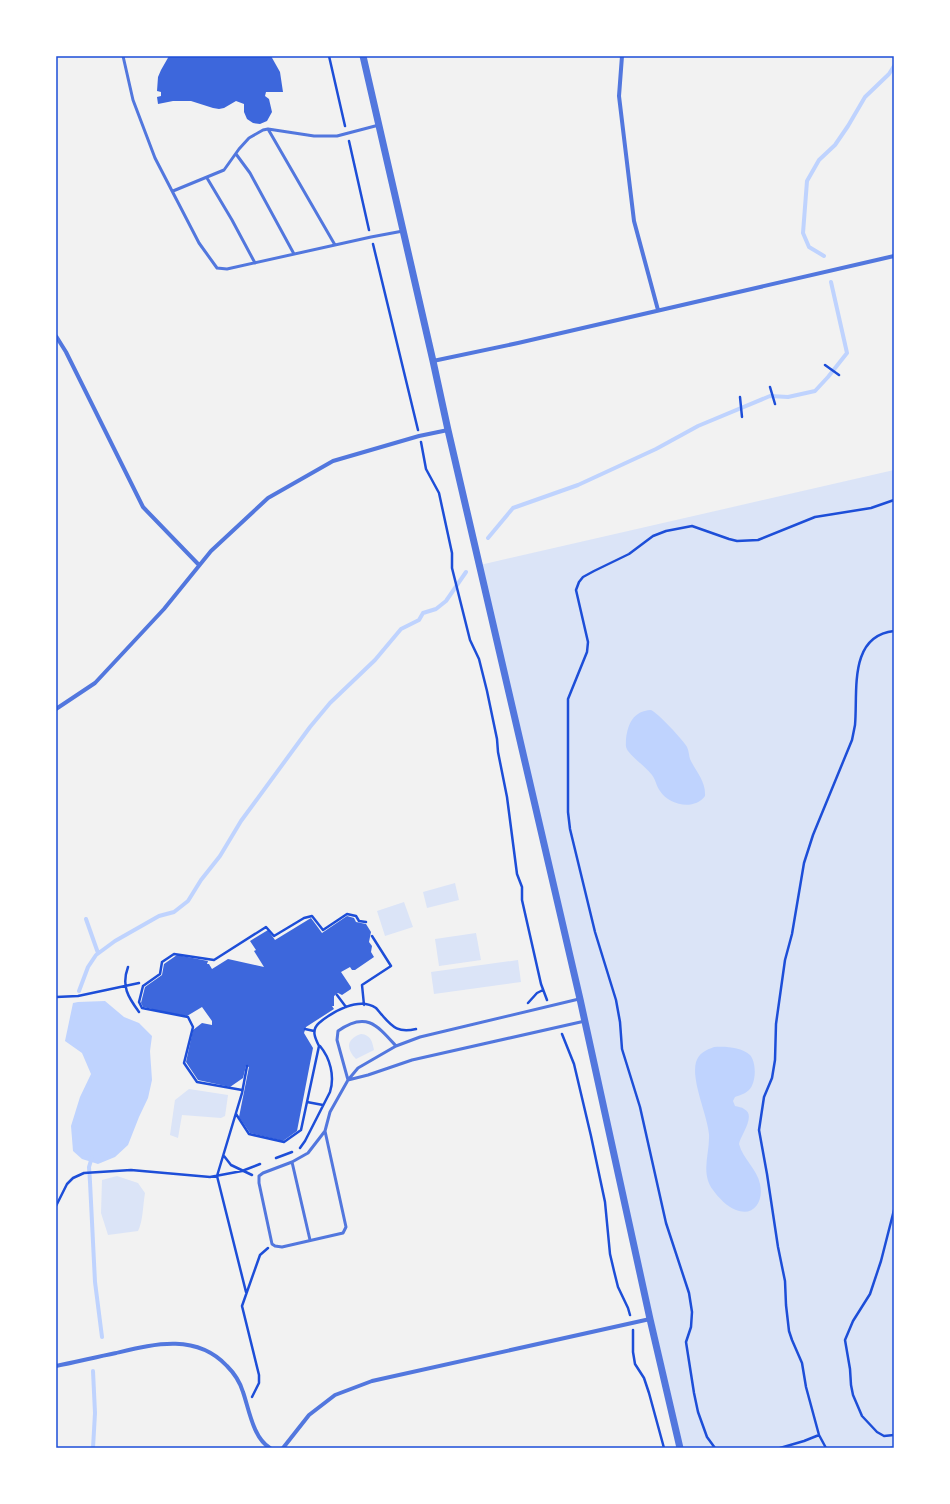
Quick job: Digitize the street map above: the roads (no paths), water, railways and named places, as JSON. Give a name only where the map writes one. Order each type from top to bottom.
[{"type":"street","points":[[363,56],[580,999],[650,1319],[680,1448]]},
{"type":"street","points":[[622,56],[619,96],[634,221],[658,310]]},
{"type":"street","points":[[433,361],[518,343],[894,256]]},
{"type":"street","points":[[56,336],[66,352],[143,507],[199,565]]},
{"type":"street","points":[[56,709],[95,683],[164,609],[211,551],[268,498],[333,461],[419,436],[448,430]]},
{"type":"street","points":[[283,1448],[309,1415],[335,1395],[372,1381],[650,1319]]},
{"type":"street","points":[[56,1366],[155,1344],[186,1344],[202,1349],[219,1357],[232,1371],[242,1387],[257,1436],[270,1448]]},
{"type":"lane","points":[[123,56],[133,100],[155,158],[199,243],[217,268],[227,269],[403,231]]},
{"type":"lane","points":[[173,192],[224,170],[249,138],[263,130],[268,129],[314,136],[337,136],[379,125]]},
{"type":"lane","points":[[268,129],[335,245]]},
{"type":"lane","points":[[236,154],[250,173],[294,254]]},
{"type":"lane","points":[[207,178],[255,263]]},
{"type":"lane","points":[[325,1131],[346,1227],[343,1233],[282,1247],[275,1246],[272,1244],[259,1178],[263,1173],[292,1162],[308,1153],[325,1131],[330,1112],[348,1080],[358,1068],[396,1046],[420,1037],[580,999]]},
{"type":"lane","points":[[348,1080],[337,1040],[338,1031],[346,1025],[354,1021],[364,1021],[372,1024],[380,1029],[396,1046]]},
{"type":"lane","points":[[348,1080],[412,1060],[585,1021]]},
{"type":"lane","points":[[292,1162],[310,1240]]},
{"type":"water","points":[[651,710],[670,727],[687,747],[690,759],[700,777],[705,791],[705,796],[695,804],[688,805],[675,803],[669,800],[660,791],[652,775],[627,750],[626,739],[628,728],[632,719],[640,713]]},
{"type":"water","points":[[105,1001],[124,1017],[139,1023],[152,1036],[150,1051],[152,1080],[148,1098],[128,1145],[115,1157],[98,1164],[82,1159],[73,1151],[71,1126],[80,1097],[91,1074],[82,1053],[65,1041],[73,1003]]},
{"type":"water","points":[[714,1047],[728,1047],[742,1050],[750,1055],[754,1063],[755,1073],[751,1087],[746,1092],[735,1097],[733,1101],[735,1106],[743,1108],[748,1112],[749,1116],[747,1126],[739,1144],[756,1174],[761,1190],[759,1202],[753,1209],[748,1211],[742,1212],[733,1209],[720,1199],[709,1183],[707,1176],[706,1163],[709,1134],[697,1088],[695,1070],[696,1062],[699,1056]]},
{"type":"waterway","points":[[824,256],[809,247],[803,233],[807,181],[819,160],[835,145],[865,97],[889,74],[894,66]]},
{"type":"waterway","points":[[488,538],[513,508],[578,485],[656,449],[698,426],[770,396],[788,397],[815,391],[847,353],[831,282]]},
{"type":"waterway","points":[[79,991],[88,967],[96,955],[115,941],[159,916],[174,912],[188,901],[201,880],[220,856],[241,821],[310,727],[330,703],[375,660],[401,629],[419,620],[423,613],[436,609],[446,601],[466,572]]},
{"type":"waterway","points":[[86,919],[98,953]]},
{"type":"waterway","points":[[92,1157],[89,1167],[95,1282],[102,1337]]},
{"type":"waterway","points":[[93,1371],[95,1413],[93,1448]]}]
